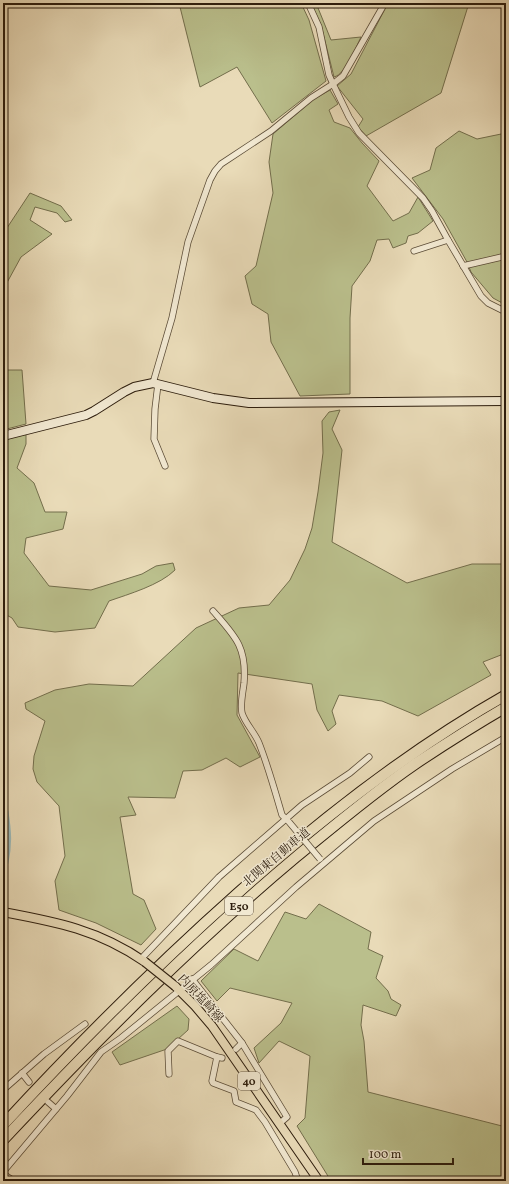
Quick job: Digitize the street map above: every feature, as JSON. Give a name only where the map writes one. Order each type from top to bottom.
[{"type":"highway","name":"北関東自動車道","points":[[3,1125],[61,1063],[188,938],[311,830],[408,756],[506,695]]},
{"type":"highway","name":"北関東自動車道","points":[[3,1140],[68,1070],[200,941],[259,888],[342,820],[408,769],[459,735],[506,707]]},
{"type":"main road","name":"内原塩崎線","points":[[3,912],[56,922],[99,936],[116,944],[143,961],[177,988],[212,1026],[318,1181]]},
{"type":"street","points":[[308,3],[319,27],[333,84],[349,117],[359,133],[423,198],[436,217],[481,296],[488,303],[506,312]]},
{"type":"street","points":[[165,466],[154,439],[156,383],[172,318],[188,242],[214,171],[221,164],[271,131],[311,98],[344,76],[384,3]]},
{"type":"street","points":[[414,251],[448,240]]},
{"type":"street","points":[[463,266],[506,256]]},
{"type":"street","points":[[3,436],[86,415],[134,387],[156,383],[213,398],[249,403],[506,401]]},
{"type":"street","points":[[213,611],[230,630],[241,649],[244,659],[242,714],[258,741],[282,815],[322,862]]},
{"type":"street","points":[[14,1181],[3,1173],[67,1096],[101,1052],[121,1038],[177,988],[211,965],[322,862],[374,822],[452,769],[506,737]]},
{"type":"street","points":[[143,961],[219,877],[287,820],[302,805],[350,773],[369,758]]},
{"type":"street","points":[[192,979],[242,1043],[287,1117],[279,1124]]},
{"type":"street","points":[[3,1090],[44,1054],[85,1024]]},
{"type":"street","points":[[169,1074],[168,1051],[178,1041],[219,1057],[212,1081],[213,1083],[234,1091],[236,1102],[256,1110],[265,1122],[295,1172],[298,1181]]},
{"type":"street","points":[[236,1049],[242,1043]]},
{"type":"street","points":[[22,1073],[29,1082]]},
{"type":"street","points":[[48,1102],[56,1109]]},
{"type":"green space","points":[[179,3],[301,3],[309,20],[326,81],[272,123],[237,67],[200,87]]},
{"type":"green space","points":[[311,3],[316,3],[331,40],[361,37],[343,71],[334,77],[321,25]]},
{"type":"green space","points":[[387,3],[469,3],[441,93],[366,136],[358,127],[363,119],[337,86],[351,74]]},
{"type":"green space","points":[[330,90],[338,104],[329,110],[334,122],[350,128],[379,161],[367,186],[393,221],[409,213],[418,197],[433,221],[418,233],[408,236],[406,243],[393,248],[389,239],[377,240],[370,261],[352,286],[350,318],[350,394],[300,396],[271,342],[268,314],[252,304],[245,276],[256,266],[273,193],[269,162],[273,134],[314,99]]},
{"type":"green space","points":[[459,131],[477,139],[506,133],[506,305],[493,298],[471,272],[443,219],[412,178],[430,170],[436,148]]},
{"type":"green space","points":[[30,193],[61,206],[72,220],[65,222],[57,213],[35,207],[30,220],[52,234],[21,257],[3,290],[3,234]]},
{"type":"green space","points":[[3,370],[22,370],[26,424],[3,430]]},
{"type":"green space","points":[[340,410],[332,429],[342,450],[332,542],[407,583],[472,564],[506,564],[506,653],[483,662],[491,675],[418,716],[382,701],[339,695],[332,711],[336,724],[328,731],[317,710],[312,684],[238,673],[237,715],[260,757],[240,767],[226,758],[202,770],[183,771],[175,798],[128,797],[136,815],[120,817],[133,894],[144,900],[156,929],[141,945],[96,923],[59,910],[55,881],[65,856],[59,806],[37,782],[33,769],[34,756],[45,721],[26,709],[25,703],[55,690],[89,684],[133,686],[196,628],[239,608],[269,605],[290,580],[305,549],[312,528],[318,492],[323,453],[322,421],[329,412]]},
{"type":"green space","points":[[26,434],[26,444],[17,468],[34,483],[45,512],[67,512],[63,529],[26,538],[24,553],[49,586],[91,590],[142,574],[156,566],[173,563],[175,570],[153,585],[109,601],[95,628],[55,632],[18,627],[12,618],[3,613],[3,440]]},
{"type":"green space","points":[[319,904],[371,932],[368,949],[383,956],[376,978],[388,991],[391,999],[401,1005],[396,1016],[363,1005],[361,1025],[364,1041],[368,1092],[506,1127],[506,1181],[331,1181],[297,1126],[305,1118],[310,1056],[279,1041],[259,1063],[254,1048],[281,1023],[292,1003],[230,988],[217,1001],[201,981],[234,949],[258,961],[285,912],[306,919]]},
{"type":"green space","points":[[177,1006],[189,1019],[188,1030],[167,1049],[120,1065],[112,1052]]},
{"type":"waterway","points":[[3,812],[6,837],[3,862]]}]
